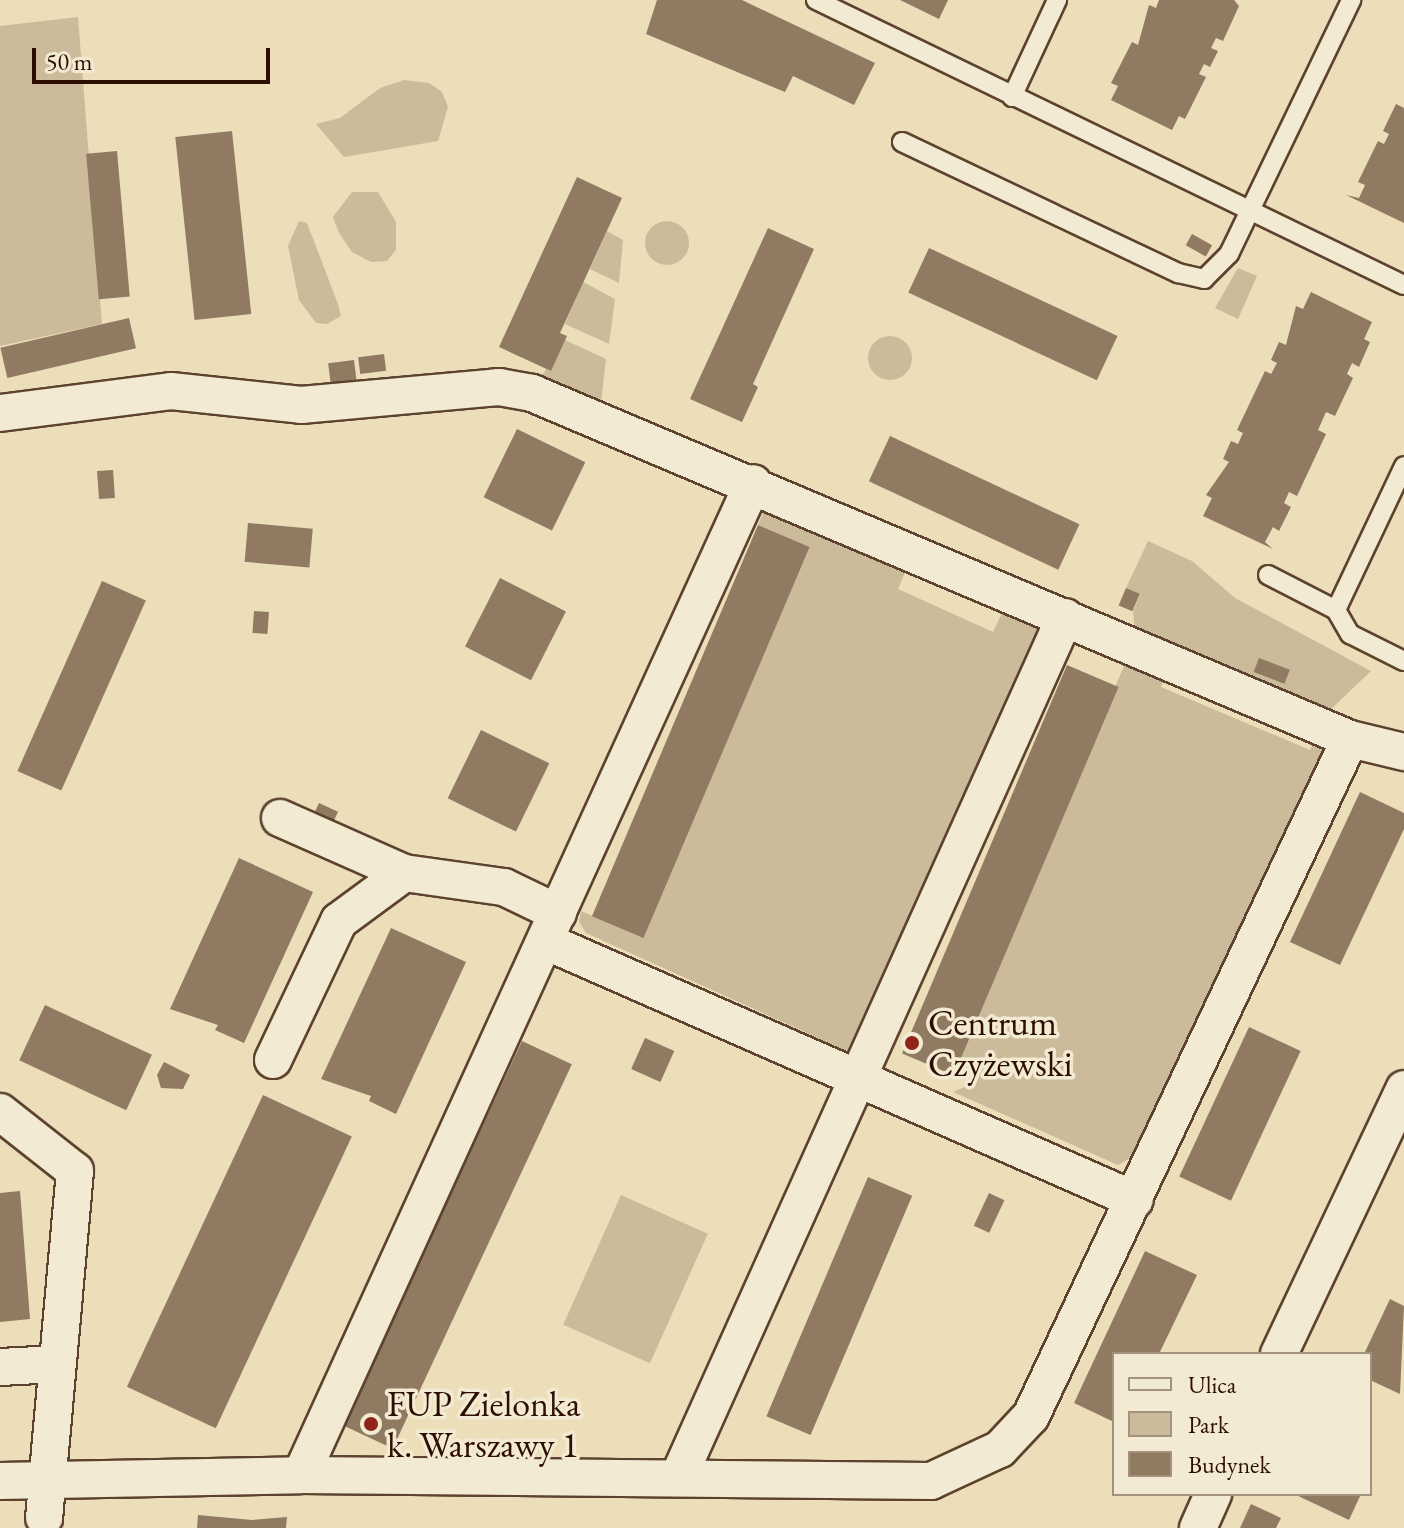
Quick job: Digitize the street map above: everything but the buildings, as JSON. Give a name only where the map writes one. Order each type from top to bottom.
[{"type":"street","points":[[0,413],[171,391],[301,405],[499,387],[532,393],[753,483],[1350,739],[1404,752]]},
{"type":"street","points":[[301,1475],[753,483]]},
{"type":"street","points":[[678,1478],[858,1074],[1074,621]]},
{"type":"street","points":[[0,1481],[47,1477],[301,1475],[931,1481],[1000,1449],[1031,1416],[1350,739]]},
{"type":"street","points":[[280,818],[404,873],[504,887],[552,927],[858,1074],[1135,1200]]},
{"type":"street","points":[[273,1060],[339,921],[404,873]]},
{"type":"street","points":[[1280,1352],[1404,1089]]},
{"type":"street","points":[[0,1112],[75,1171],[44,1518]]},
{"type":"street","points":[[0,1367],[57,1364]]},
{"type":"street","points":[[1198,1528],[1212,1496]]},
{"type":"lane","points":[[816,0],[1404,285]]},
{"type":"lane","points":[[1012,97],[1057,0]]},
{"type":"lane","points":[[902,142],[1192,278],[1204,279],[1218,270],[1351,0]]},
{"type":"lane","points":[[1336,610],[1404,466]]},
{"type":"lane","points":[[1268,575],[1336,610],[1350,634],[1404,661]]},
{"type":"green space","points":[[78,17],[102,324],[0,346],[0,26]]},
{"type":"green space","points":[[404,80],[429,83],[442,92],[448,107],[438,141],[344,157],[316,124],[340,118],[380,88]]},
{"type":"green space","points":[[352,192],[378,192],[396,222],[396,250],[387,261],[371,262],[352,252],[339,233],[333,217]]},
{"type":"green space","points":[[299,221],[307,223],[338,304],[341,316],[327,324],[316,323],[299,300],[288,246]]},
{"type":"green space","points":[[667,221],[682,228],[689,243],[682,258],[667,265],[652,258],[645,243],[652,228]]},
{"type":"green space","points":[[607,231],[623,240],[619,283],[590,269]]},
{"type":"green space","points":[[1238,268],[1257,276],[1238,319],[1215,308]]},
{"type":"green space","points":[[583,282],[615,299],[609,344],[565,324]]},
{"type":"green space","points":[[890,336],[905,343],[912,358],[905,373],[890,380],[875,373],[868,358],[875,343]]},
{"type":"green space","points":[[565,340],[606,359],[601,403],[541,377]]},
{"type":"green space","points":[[769,500],[909,563],[898,589],[993,632],[1006,605],[1050,625],[858,1056],[586,933],[579,922],[581,911],[633,933],[808,548],[758,525]]},
{"type":"green space","points":[[1148,541],[1192,561],[1235,598],[1371,671],[1329,711],[1136,637],[1133,612],[1140,594],[1126,588]]},
{"type":"green space","points":[[1133,646],[1170,664],[1161,687],[1310,750],[1321,727],[1340,735],[1149,1147],[1118,1165],[953,1092],[974,1083],[982,1065],[956,1078],[944,1073]]},
{"type":"green space","points":[[621,1195],[708,1234],[650,1363],[563,1325]]},
{"type":"place","name":"Centrum Czyżewski","points":[[912,1043]]},
{"type":"place","name":"FUP Zielonka k. Warszawy 1","points":[[371,1424]]}]
